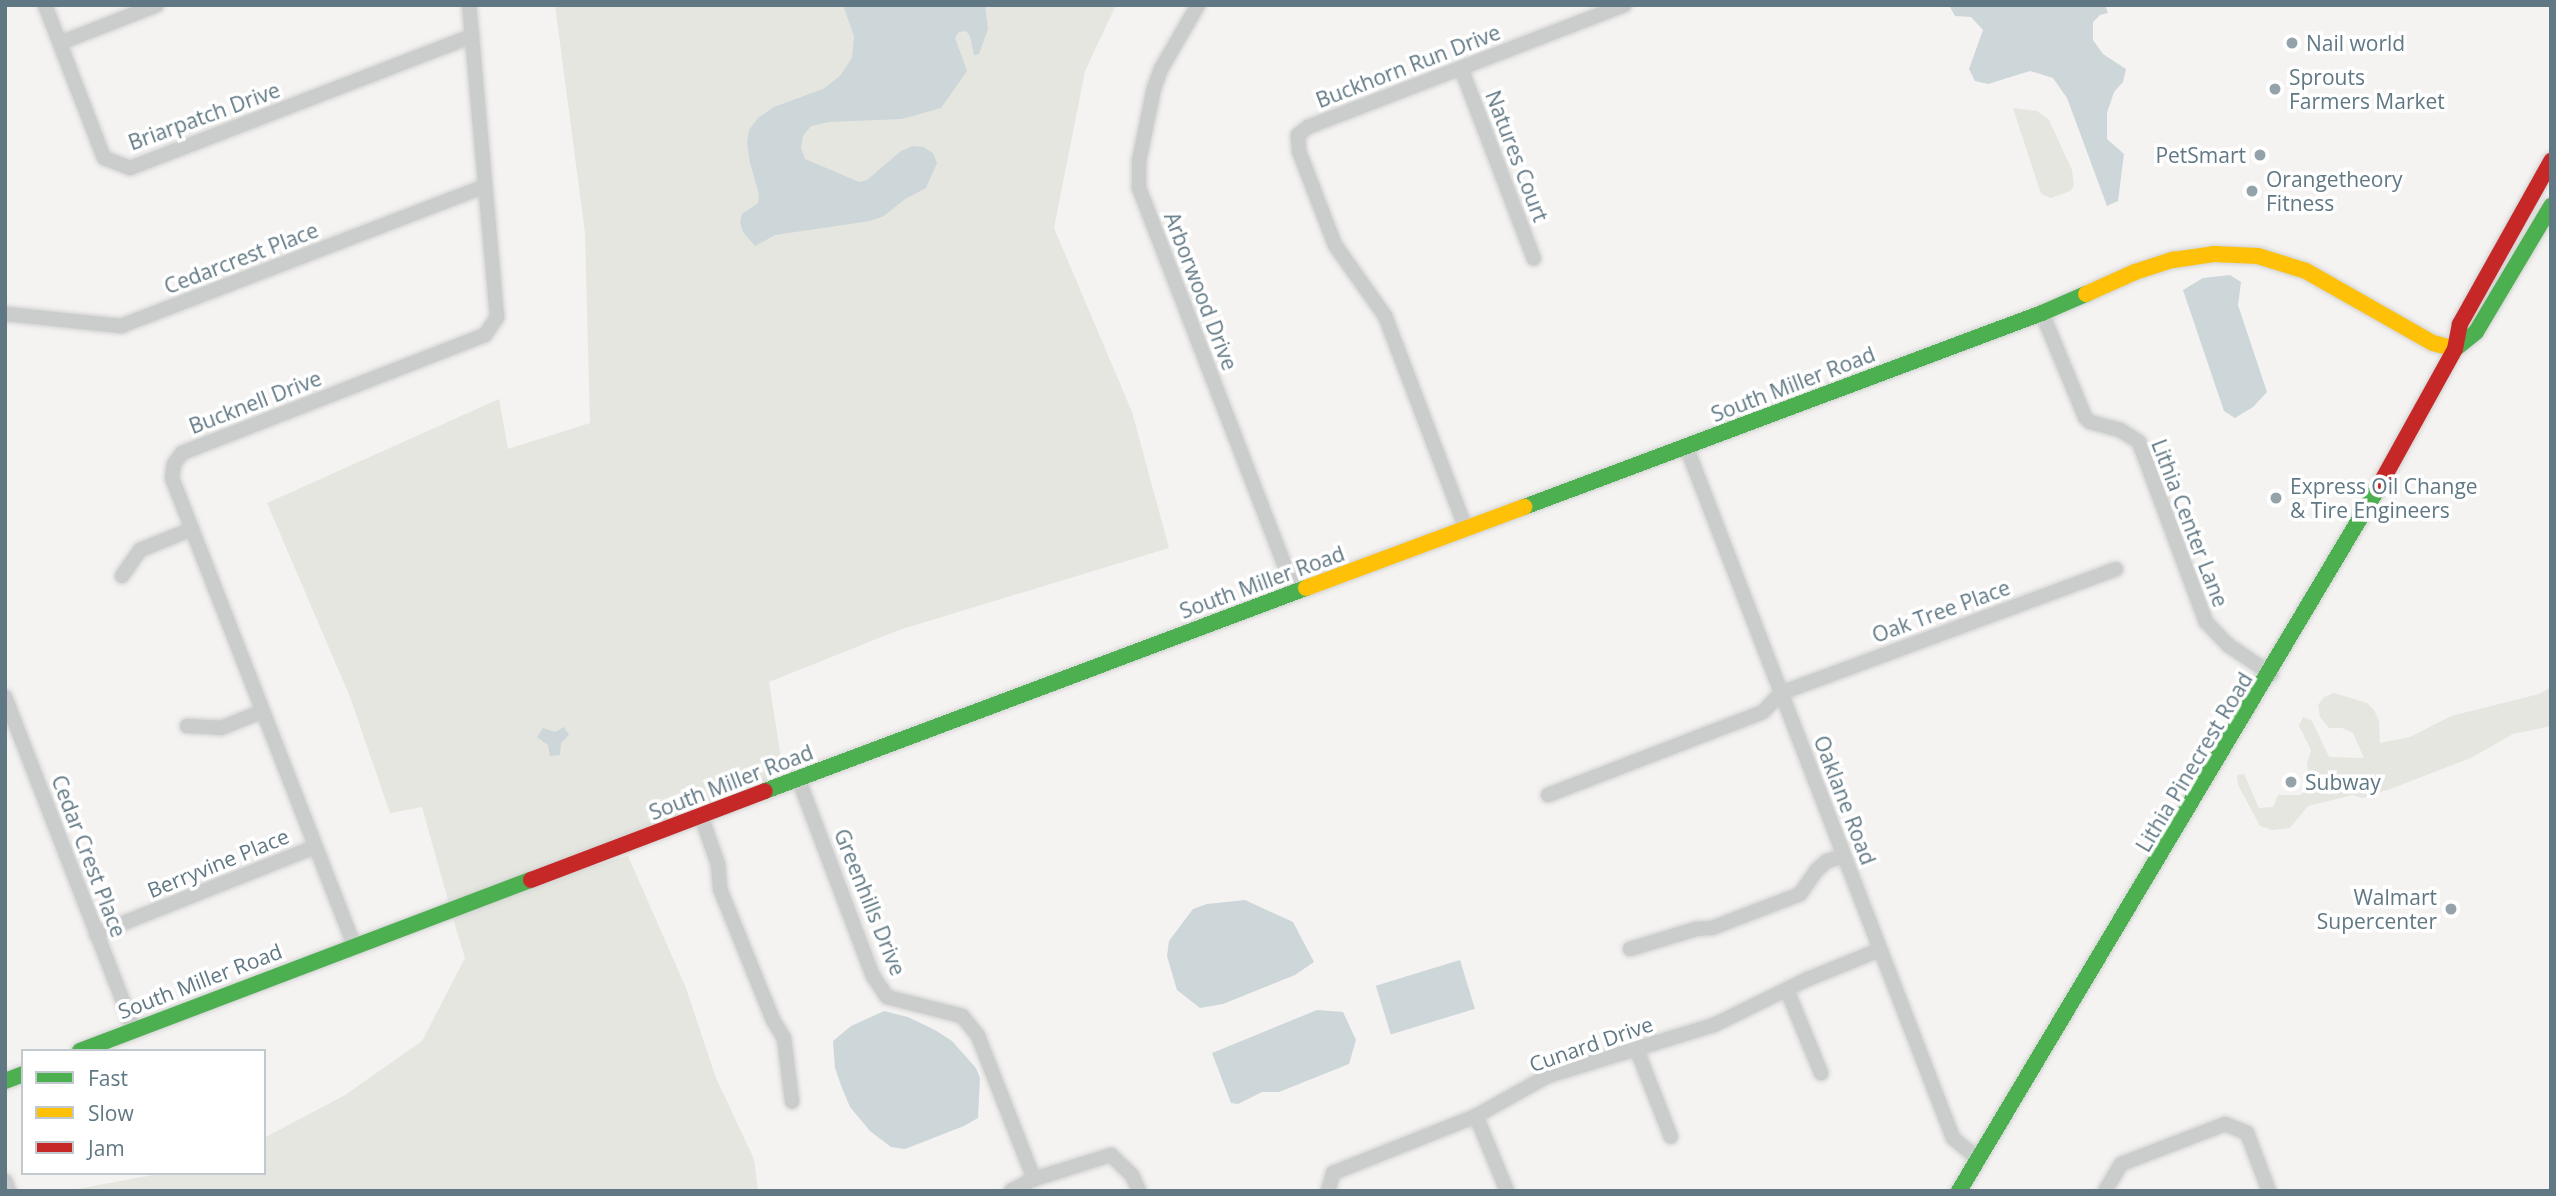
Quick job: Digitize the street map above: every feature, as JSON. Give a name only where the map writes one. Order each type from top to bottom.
[{"type":"street","name":"Briarpatch Drive","points":[[45,5],[104,158],[131,168],[472,36]]},
{"type":"street","points":[[60,43],[157,5]]},
{"type":"street","name":"Bucknell Drive","points":[[354,945],[172,478],[174,464],[182,453],[485,335],[497,317],[469,5]]},
{"type":"street","name":"Arborwood Drive","points":[[1198,5],[1161,69],[1154,88],[1139,161],[1139,188],[1294,592]]},
{"type":"street","name":"Buckhorn Run Drive","points":[[1466,529],[1385,316],[1335,245],[1299,150],[1298,135],[1308,127],[1624,5]]},
{"type":"street","name":"Natures Court","points":[[1461,68],[1534,259]]},
{"type":"street","name":"Lithia Pinecrest Road","points":[[1959,1191],[2272,674],[2455,349],[2460,324],[2551,161]]},
{"type":"street","name":"Cedarcrest Place","points":[[5,314],[121,326],[484,187]]},
{"type":"street","name":"Lithia Pinecrest Road","points":[[2455,349],[2476,332],[2551,206]]},
{"type":"street","name":"South Miller Road","points":[[85,1049],[798,778],[2042,313],[2135,272],[2173,260],[2214,254],[2258,256],[2306,271],[2433,344],[2455,349]]},
{"type":"street","name":"Lithia Center Lane","points":[[2042,313],[2085,417],[2090,422],[2120,430],[2139,442],[2206,622],[2228,645],[2272,674]]},
{"type":"street","name":"Oaklane Road","points":[[1686,446],[1953,1138],[1978,1159]]},
{"type":"street","points":[[122,576],[140,550],[192,530]]},
{"type":"street","name":"Oak Tree Place","points":[[1781,692],[2116,569]]},
{"type":"street","points":[[1548,795],[1763,712],[1781,692]]},
{"type":"street","name":"Cedar Crest Place","points":[[5,697],[134,1029]]},
{"type":"street","points":[[187,726],[221,728],[263,710]]},
{"type":"street","name":"Greenhills Drive","points":[[798,778],[873,976],[887,997],[962,1016],[978,1036],[1034,1179]]},
{"type":"street","points":[[701,816],[718,864],[720,889],[773,1020],[784,1038],[792,1101]]},
{"type":"street","name":"Berryvine Place","points":[[96,934],[316,846]]},
{"type":"street","points":[[1630,949],[1696,929],[1712,928],[1800,894],[1827,861],[1844,856]]},
{"type":"street","name":"Cunard Drive","points":[[1328,1191],[1333,1173],[1476,1116],[1548,1076],[1714,1026],[1787,990],[1879,950]]},
{"type":"street","points":[[1787,990],[1821,1073]]},
{"type":"street","points":[[1637,1051],[1671,1137]]},
{"type":"street","points":[[1476,1116],[1507,1191]]},
{"type":"street","points":[[2105,1191],[2121,1164],[2225,1124],[2247,1133],[2269,1191]]},
{"type":"street","points":[[1011,1191],[1034,1179],[1111,1155],[1132,1175],[1139,1191]]},
{"type":"street","points":[[5,1181],[9,1191]]},
{"type":"shaded area","points":[[555,5],[1116,5],[1085,71],[1054,228],[1132,412],[1169,548],[899,630],[769,682],[784,777],[449,904],[422,807],[390,813],[350,697],[267,503],[499,399],[508,449],[590,423],[585,233]]},
{"type":"shaded area","points":[[843,5],[985,5],[988,29],[979,54],[974,55],[970,36],[966,31],[959,32],[955,38],[967,71],[941,108],[902,119],[829,122],[811,126],[803,136],[801,148],[805,159],[859,182],[867,180],[901,151],[913,146],[923,147],[933,153],[937,163],[926,188],[905,199],[884,216],[870,221],[775,235],[755,246],[743,232],[740,222],[742,214],[758,203],[759,194],[750,163],[747,143],[749,130],[758,118],[774,107],[823,89],[840,76],[852,58],[854,36]]},
{"type":"shaded area","points":[[1949,5],[2105,5],[2108,13],[2100,15],[2093,22],[2093,40],[2103,54],[2126,69],[2123,82],[2114,92],[2107,113],[2107,139],[2124,154],[2118,201],[2107,206],[2067,98],[2053,78],[2030,71],[1988,84],[1975,81],[1969,69],[1983,30],[1971,17],[1955,16]]},
{"type":"shaded area","points":[[2013,108],[2037,111],[2049,120],[2072,170],[2074,186],[2070,191],[2051,198],[2041,194]]},
{"type":"shaded area","points":[[2230,275],[2241,282],[2238,305],[2267,392],[2253,407],[2235,418],[2224,411],[2183,290],[2203,278]]},
{"type":"shaded area","points":[[2551,687],[2551,726],[2513,734],[2471,758],[2390,789],[2362,798],[2353,795],[2308,806],[2290,828],[2272,830],[2260,826],[2238,785],[2237,775],[2244,774],[2259,808],[2273,807],[2278,795],[2301,795],[2310,786],[2307,764],[2311,750],[2299,726],[2303,717],[2312,721],[2329,757],[2364,758],[2353,733],[2342,728],[2329,728],[2320,717],[2318,705],[2324,697],[2334,693],[2367,703],[2374,710],[2379,721],[2380,743],[2410,737],[2451,716],[2539,694]]},
{"type":"shaded area","points":[[564,727],[569,735],[561,743],[560,755],[550,756],[548,745],[537,737],[543,728],[555,732]]},
{"type":"shaded area","points":[[628,856],[686,988],[716,1078],[754,1159],[758,1191],[66,1191],[153,1175],[266,1175],[266,1137],[345,1095],[422,1041],[465,958],[452,915],[563,874]]},
{"type":"shaded area","points":[[1245,900],[1293,922],[1314,962],[1295,975],[1223,1004],[1200,1008],[1177,990],[1167,956],[1169,941],[1193,909],[1207,904]]},
{"type":"shaded area","points":[[1460,960],[1475,1009],[1391,1035],[1376,986]]},
{"type":"shaded area","points":[[1317,1010],[1343,1012],[1356,1040],[1349,1064],[1279,1092],[1262,1092],[1238,1104],[1231,1103],[1212,1053]]},
{"type":"shaded area","points":[[884,1011],[908,1017],[935,1030],[952,1041],[976,1068],[980,1078],[978,1118],[905,1149],[891,1147],[870,1131],[850,1107],[842,1088],[835,1068],[833,1041],[851,1026]]},
{"type":"traffic: fast","points":[[2455,349],[2476,332],[2551,206]]},
{"type":"traffic: fast","points":[[1524,507],[2042,313],[2086,294]]},
{"type":"traffic: fast","points":[[1959,1191],[2378,488]]},
{"type":"traffic: fast","points":[[765,791],[1306,588]]},
{"type":"traffic: fast","points":[[85,1049],[531,880]]},
{"type":"traffic: fast","points":[[5,1081],[21,1075]]},
{"type":"traffic: slow","points":[[2086,294],[2135,272],[2173,260],[2214,254],[2258,256],[2306,271],[2433,343],[2455,349]]},
{"type":"traffic: slow","points":[[1306,588],[1524,507]]},
{"type":"traffic: jam","points":[[2378,488],[2455,349],[2460,324],[2551,161]]},
{"type":"traffic: jam","points":[[531,880],[765,791]]},
{"type":"place","name":"Nail world","points":[[2292,43]]},
{"type":"place","name":"Sprouts Farmers Market","points":[[2275,89]]},
{"type":"place","name":"PetSmart","points":[[2260,155]]},
{"type":"place","name":"Orangetheory Fitness","points":[[2252,191]]},
{"type":"place","name":"Express Oil Change & Tire Engineers","points":[[2276,498]]},
{"type":"place","name":"Subway","points":[[2291,782]]},
{"type":"place","name":"Walmart Supercenter","points":[[2451,909]]}]
